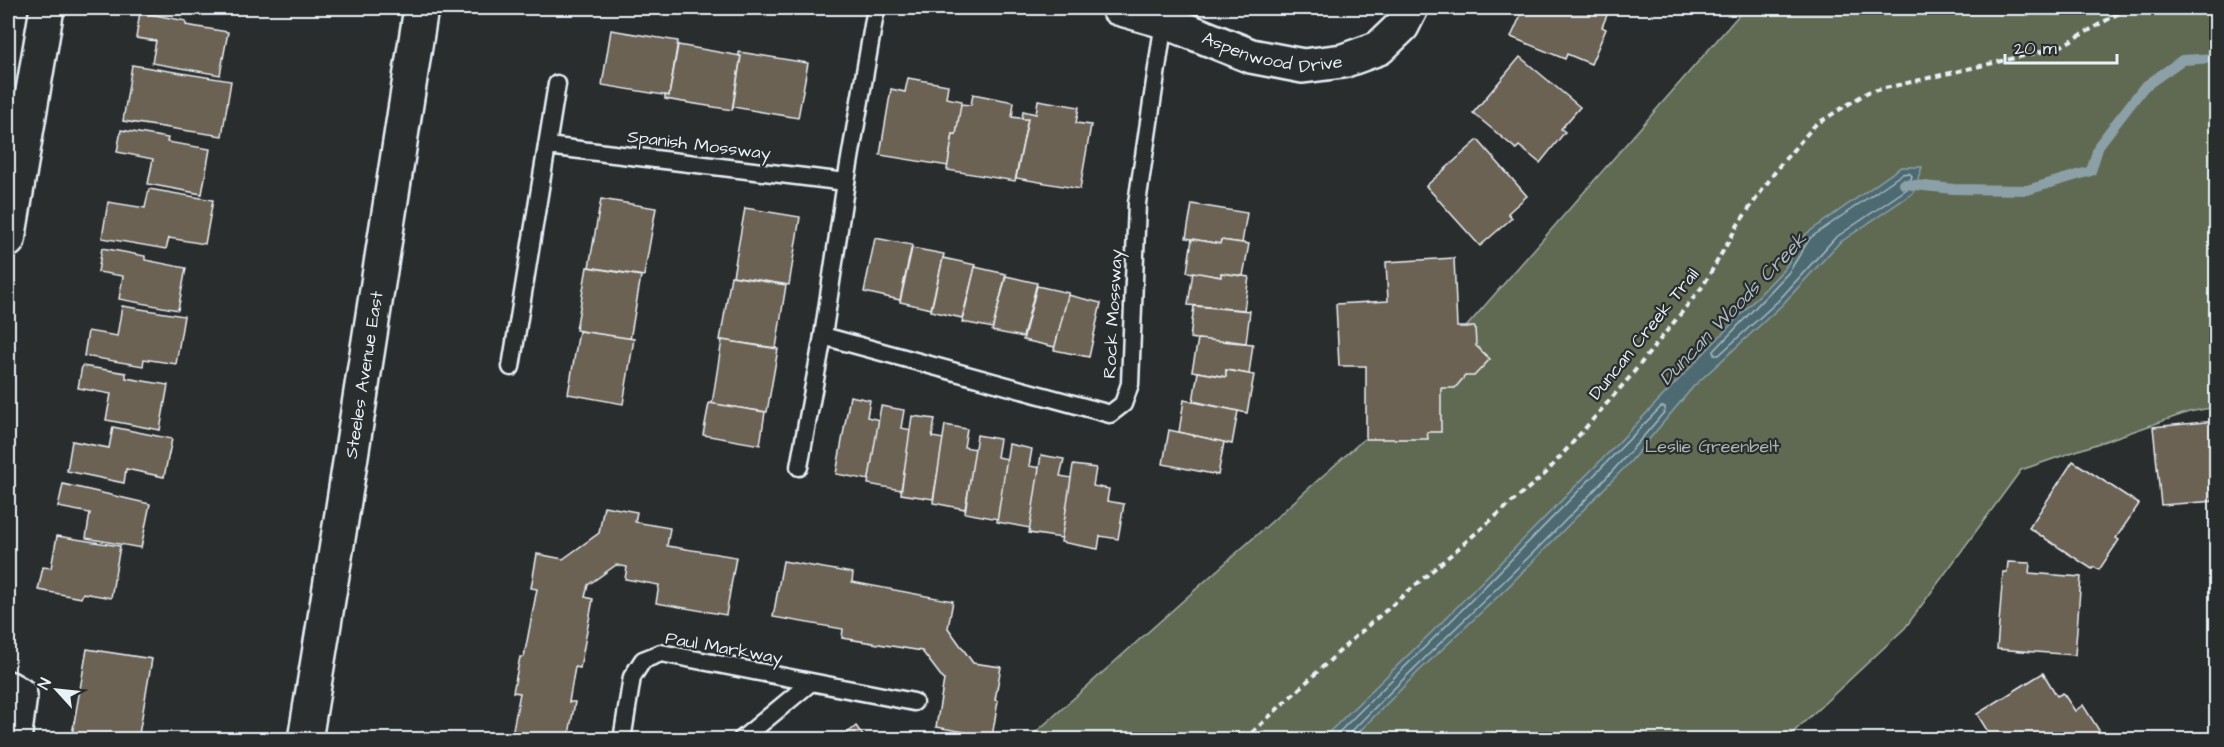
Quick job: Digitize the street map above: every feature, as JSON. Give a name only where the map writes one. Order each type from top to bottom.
[{"type":"main road","points":[[8,240],[47,8]]},
{"type":"main road","name":"Steeles Avenue East","points":[[305,740],[421,8]]},
{"type":"main road","name":"Aspenwood Drive","points":[[1118,8],[1164,21],[1251,56],[1303,66],[1343,61],[1379,48],[1402,26],[1411,8]]},
{"type":"main road","points":[[8,688],[20,695],[14,740]]},
{"type":"lane","points":[[800,467],[876,8]]},
{"type":"lane","name":"Rock Mossway","points":[[823,336],[1110,414],[1123,404],[1130,384],[1137,203],[1164,21]]},
{"type":"lane","points":[[511,367],[557,84]]},
{"type":"lane","name":"Spanish Mossway","points":[[547,146],[846,182]]},
{"type":"lane","name":"Paul Markway","points":[[622,740],[632,677],[643,660],[661,653],[914,702]]},
{"type":"lane","points":[[741,740],[810,683]]},
{"type":"path","name":"Duncan Creek Trail","points":[[1244,740],[1354,637],[1546,473],[1629,378],[1702,286],[1739,223],[1780,165],[1815,125],[1868,92],[2058,48],[2128,8]]},
{"type":"green space","name":"Leslie Greenbelt","points":[[1745,8],[2216,8],[2216,407],[2189,412],[2021,470],[1905,628],[1786,739],[1027,740],[1383,422]]},
{"type":"water","points":[[1901,167],[1922,167],[1913,193],[1839,243],[1782,305],[1693,387],[1631,461],[1508,587],[1416,674],[1352,739],[1322,739],[1440,624],[1620,441],[1785,268],[1806,234]]},
{"type":"building","points":[[200,8],[238,8],[236,14]]},
{"type":"building","points":[[1524,8],[1610,8],[1602,27],[1606,29],[1591,64],[1567,54],[1565,59],[1511,37]]},
{"type":"building","points":[[140,12],[186,21],[186,25],[228,32],[220,75],[152,63],[156,41],[136,38]]},
{"type":"building","points":[[611,30],[678,41],[669,96],[602,85]]},
{"type":"building","points":[[678,45],[741,56],[732,110],[665,99],[665,95],[669,96]]},
{"type":"building","points":[[739,52],[808,63],[798,118],[733,107],[741,56]]},
{"type":"building","points":[[1520,57],[1580,107],[1561,129],[1565,132],[1540,163],[1519,146],[1516,149],[1473,113]]},
{"type":"building","points":[[132,65],[231,81],[222,136],[123,121]]},
{"type":"building","points":[[908,78],[948,85],[946,98],[962,101],[956,135],[953,134],[948,166],[880,155],[891,89],[905,92]]},
{"type":"building","points":[[973,94],[1014,102],[1012,117],[1028,119],[1015,181],[947,170],[961,104],[971,105]]},
{"type":"building","points":[[1038,100],[1079,107],[1076,123],[1091,125],[1080,189],[1016,178],[1028,119],[1022,119],[1023,111],[1036,114]]},
{"type":"building","points":[[121,130],[168,138],[167,142],[210,149],[202,194],[148,184],[153,159],[117,152]]},
{"type":"building","points":[[1478,140],[1527,196],[1508,213],[1512,218],[1480,246],[1426,186]]},
{"type":"building","points":[[149,189],[213,200],[205,244],[169,238],[166,249],[102,238],[108,202],[145,208]]},
{"type":"building","points":[[601,199],[656,208],[644,276],[589,267]]},
{"type":"building","points":[[1192,204],[1247,213],[1242,243],[1221,240],[1220,244],[1186,238]]},
{"type":"building","points":[[745,208],[800,217],[789,285],[733,276]]},
{"type":"building","points":[[875,238],[912,245],[900,300],[864,292]]},
{"type":"building","points":[[1192,239],[1220,244],[1221,240],[1249,244],[1243,276],[1221,273],[1221,277],[1187,272]]},
{"type":"building","points":[[102,248],[145,256],[145,260],[186,268],[178,310],[119,299],[123,276],[98,272]]},
{"type":"building","points":[[912,248],[944,254],[931,309],[900,302]]},
{"type":"building","points":[[943,258],[976,265],[962,318],[931,311]]},
{"type":"building","points":[[1454,258],[1457,327],[1475,327],[1476,346],[1490,359],[1474,376],[1465,376],[1455,388],[1441,388],[1441,432],[1427,432],[1428,439],[1366,439],[1366,366],[1339,366],[1336,304],[1388,301],[1386,262]]},
{"type":"building","points":[[587,267],[641,276],[630,340],[576,330]]},
{"type":"building","points":[[975,267],[1006,274],[993,328],[962,322]]},
{"type":"building","points":[[1193,272],[1221,277],[1221,273],[1249,277],[1244,310],[1188,305]]},
{"type":"building","points":[[731,276],[786,285],[776,348],[720,340]]},
{"type":"building","points":[[1006,276],[1037,283],[1023,337],[992,331]]},
{"type":"building","points":[[1037,286],[1069,293],[1055,347],[1023,340]]},
{"type":"building","points":[[1068,295],[1101,303],[1089,357],[1054,350]]},
{"type":"building","points":[[122,306],[184,316],[176,364],[144,359],[143,366],[84,356],[88,331],[117,336]]},
{"type":"building","points":[[1194,306],[1250,311],[1246,343],[1225,340],[1224,343],[1190,338]]},
{"type":"building","points":[[579,331],[634,339],[623,404],[568,394]]},
{"type":"building","points":[[1198,339],[1253,344],[1249,374],[1226,370],[1226,377],[1192,371]]},
{"type":"building","points":[[722,340],[778,349],[767,412],[712,404]]},
{"type":"building","points":[[82,366],[126,373],[126,378],[168,385],[160,430],[106,420],[111,394],[78,388]]},
{"type":"building","points":[[1226,370],[1254,375],[1247,413],[1193,401],[1198,372],[1226,377]]},
{"type":"building","points":[[850,396],[870,400],[867,417],[880,420],[869,480],[836,474]]},
{"type":"building","points":[[1184,400],[1238,411],[1232,444],[1179,432]]},
{"type":"building","points":[[709,403],[765,412],[760,445],[703,435]]},
{"type":"building","points":[[881,406],[904,410],[901,428],[912,430],[901,490],[868,484]]},
{"type":"building","points":[[912,416],[935,419],[932,437],[944,439],[933,499],[901,494]]},
{"type":"building","points":[[2216,421],[2216,501],[2161,505],[2153,427]]},
{"type":"building","points":[[945,425],[967,429],[964,447],[976,449],[965,509],[933,503]]},
{"type":"building","points":[[113,427],[172,439],[164,477],[126,469],[124,483],[67,471],[72,441],[109,448]]},
{"type":"building","points":[[1169,430],[1224,442],[1218,475],[1163,464]]},
{"type":"building","points":[[977,435],[1000,439],[997,457],[1008,459],[998,519],[965,513]]},
{"type":"building","points":[[1009,444],[1032,449],[1029,466],[1041,468],[1030,528],[997,522]]},
{"type":"building","points":[[1041,455],[1064,459],[1060,476],[1072,478],[1062,538],[1029,533]]},
{"type":"building","points":[[2073,461],[2139,504],[2116,538],[2119,540],[2099,570],[2094,567],[2092,569],[2029,528]]},
{"type":"building","points":[[1073,465],[1096,468],[1093,486],[1109,489],[1107,501],[1124,504],[1118,539],[1100,536],[1098,549],[1061,542]]},
{"type":"building","points":[[63,484],[150,504],[141,548],[86,538],[90,513],[58,507]]},
{"type":"building","points":[[604,506],[637,512],[635,522],[670,528],[667,546],[736,557],[726,615],[656,603],[659,585],[625,579],[627,567],[616,565],[588,585],[585,597],[593,599],[580,668],[575,667],[569,702],[575,702],[568,740],[511,740],[520,693],[513,692],[520,657],[524,657],[537,589],[531,588],[537,554],[563,559],[599,533]]},
{"type":"building","points":[[57,536],[120,546],[111,598],[83,593],[81,598],[38,590],[43,567],[51,568]]},
{"type":"building","points":[[783,561],[853,573],[852,582],[953,601],[948,628],[973,663],[1001,667],[992,737],[936,727],[944,680],[922,651],[842,638],[843,629],[773,617]]},
{"type":"building","points":[[2008,562],[2030,563],[2029,573],[2081,577],[2075,655],[1997,649],[2003,572],[2007,572]]},
{"type":"building","points":[[87,649],[152,659],[138,740],[71,740]]},
{"type":"building","points":[[2043,673],[2057,696],[2063,693],[2075,711],[2083,705],[2102,735],[2094,740],[1993,740],[1977,714]]},
{"type":"building","points":[[856,726],[866,740],[839,740]]},
{"type":"waterway","name":"Duncan Woods Creek","points":[[1904,184],[1954,189],[2027,190],[2091,171],[2099,145],[2144,87],[2182,60],[2216,58]]}]
